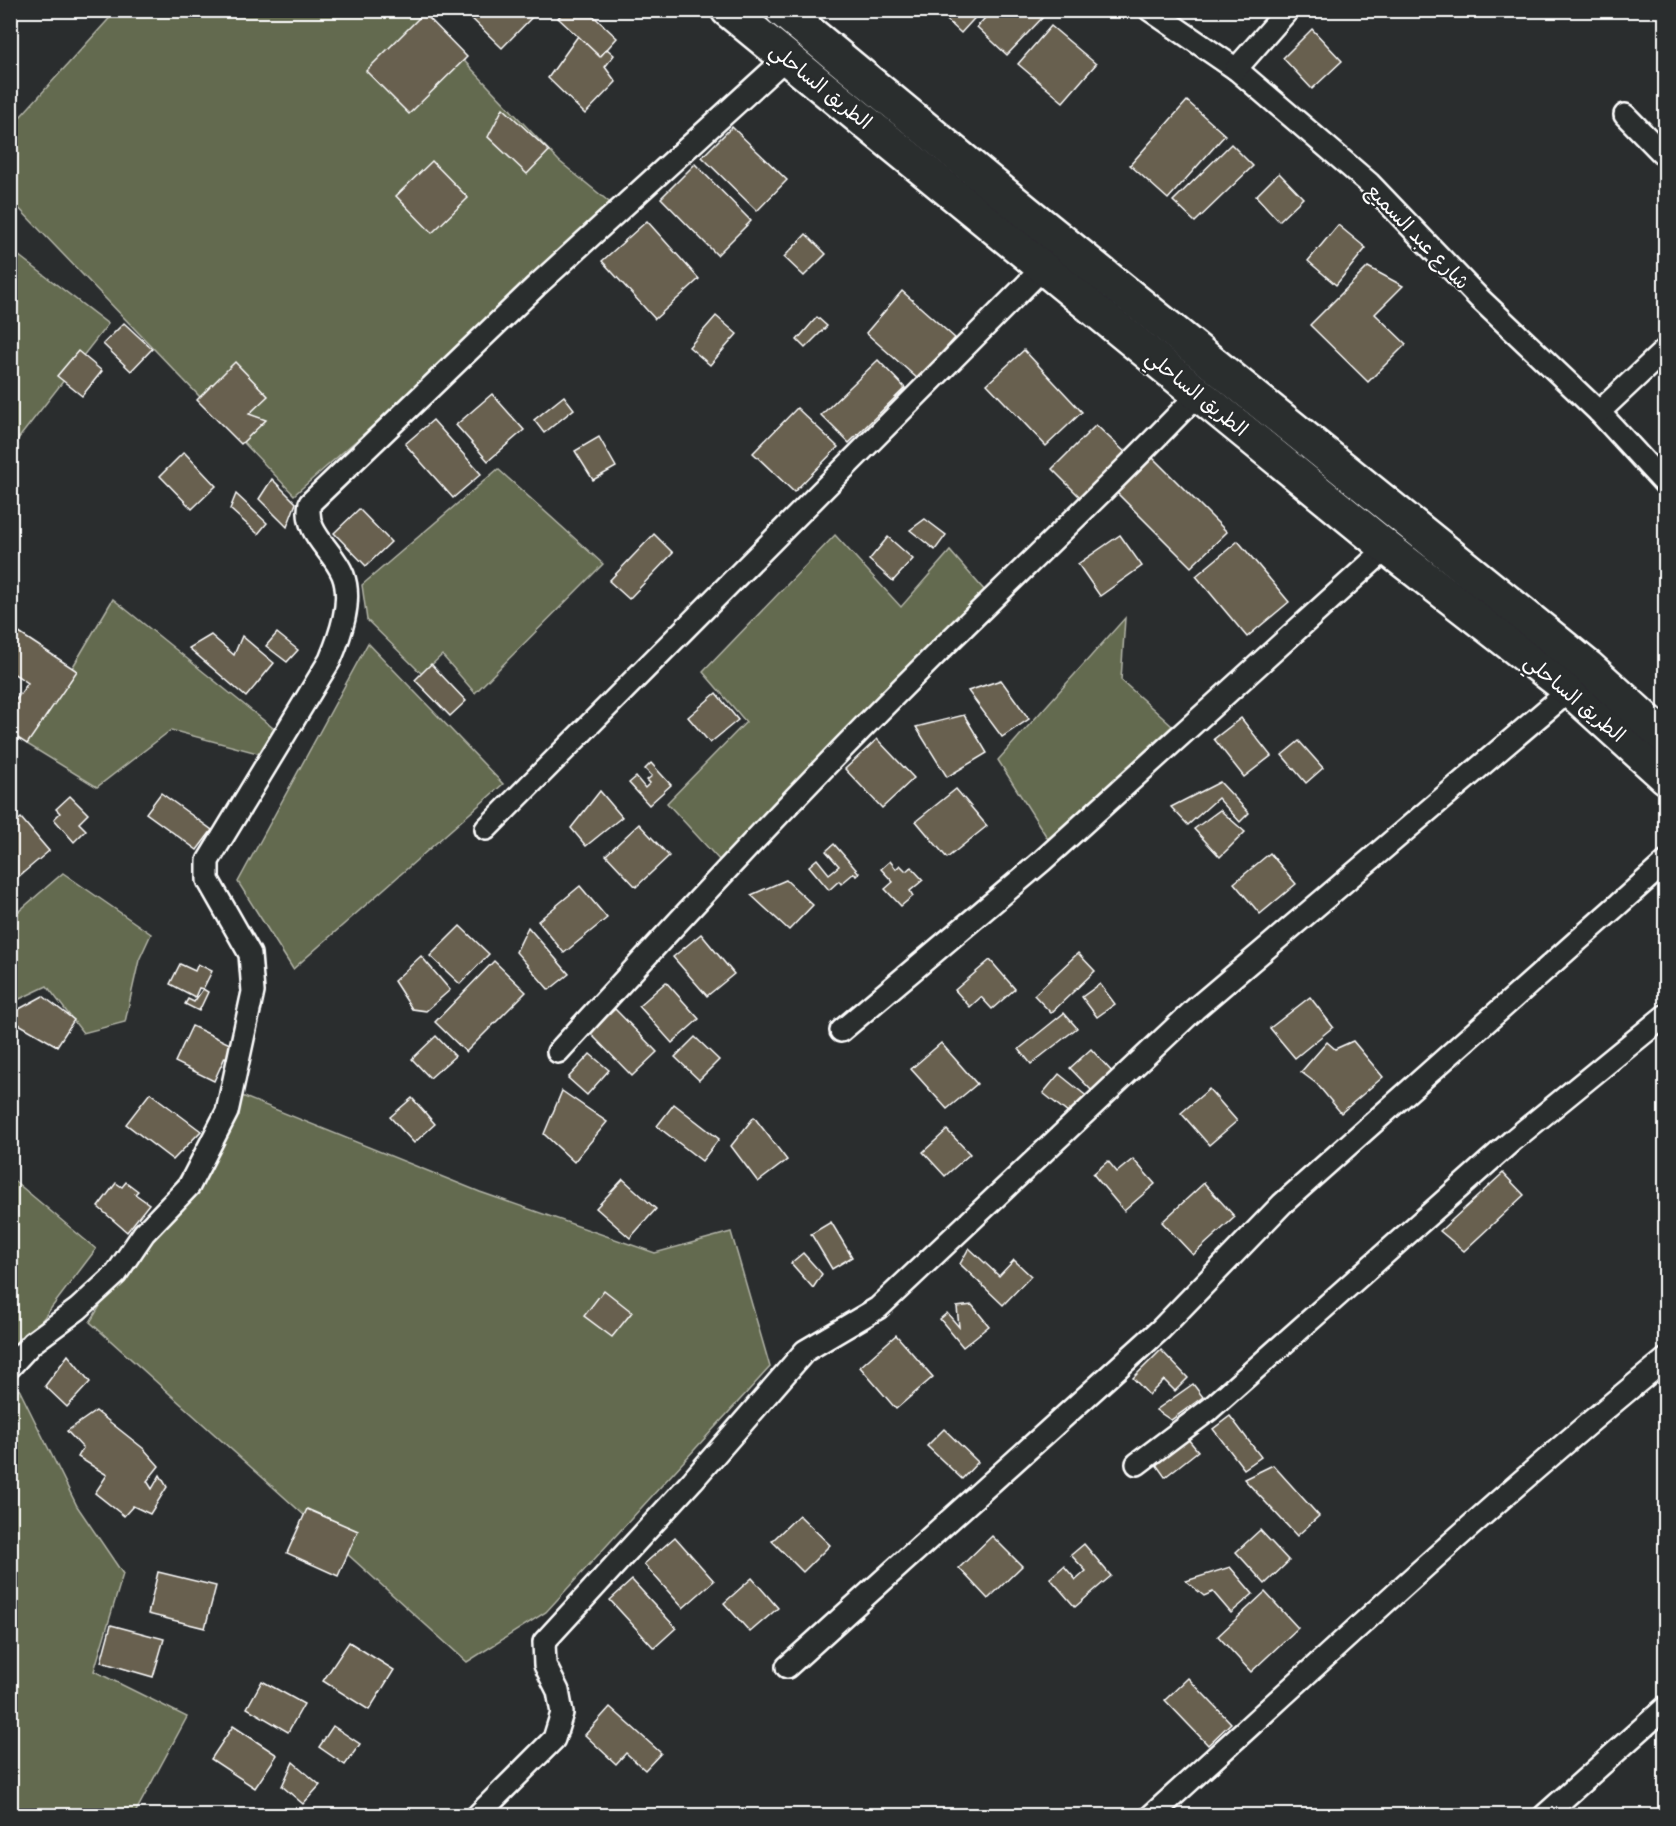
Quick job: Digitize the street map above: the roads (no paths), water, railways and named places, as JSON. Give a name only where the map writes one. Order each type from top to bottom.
[{"type":"highway","name":"الطريق الساحلي","points":[[728,10],[1042,269],[1387,548],[1570,690],[1665,777]]},
{"type":"highway","name":"الطريق الساحلي","points":[[782,10],[1027,213],[1588,667],[1665,738]]},
{"type":"street","name":"شارع عبد السميع","points":[[1150,10],[1236,69],[1369,183],[1479,298],[1599,412],[1665,485]]},
{"type":"street","points":[[1236,69],[1288,10]]},
{"type":"street","points":[[10,1367],[32,1343],[78,1309],[116,1274],[144,1233],[189,1186],[227,1112],[254,992],[250,954],[208,879],[208,861],[330,660],[338,640],[345,615],[344,576],[330,552],[310,526],[307,515],[310,503],[536,286],[786,58]]},
{"type":"street","points":[[1625,115],[1665,157]]},
{"type":"street","points":[[486,830],[1042,269]]},
{"type":"street","points":[[1599,412],[1665,349]]},
{"type":"street","points":[[558,1052],[873,719],[1115,482],[1198,393]]},
{"type":"street","points":[[841,1031],[1042,861],[1387,548]]},
{"type":"street","points":[[477,1815],[554,1739],[562,1713],[558,1691],[545,1665],[544,1642],[693,1480],[806,1351],[878,1308],[1195,1009],[1570,690]]},
{"type":"street","points":[[787,1666],[1161,1329],[1289,1197],[1665,862]]},
{"type":"street","points":[[1137,1464],[1210,1409],[1513,1140],[1665,1015]]},
{"type":"street","points":[[1151,1815],[1450,1542],[1581,1428],[1665,1359]]},
{"type":"street","points":[[1544,1815],[1665,1707]]}]
